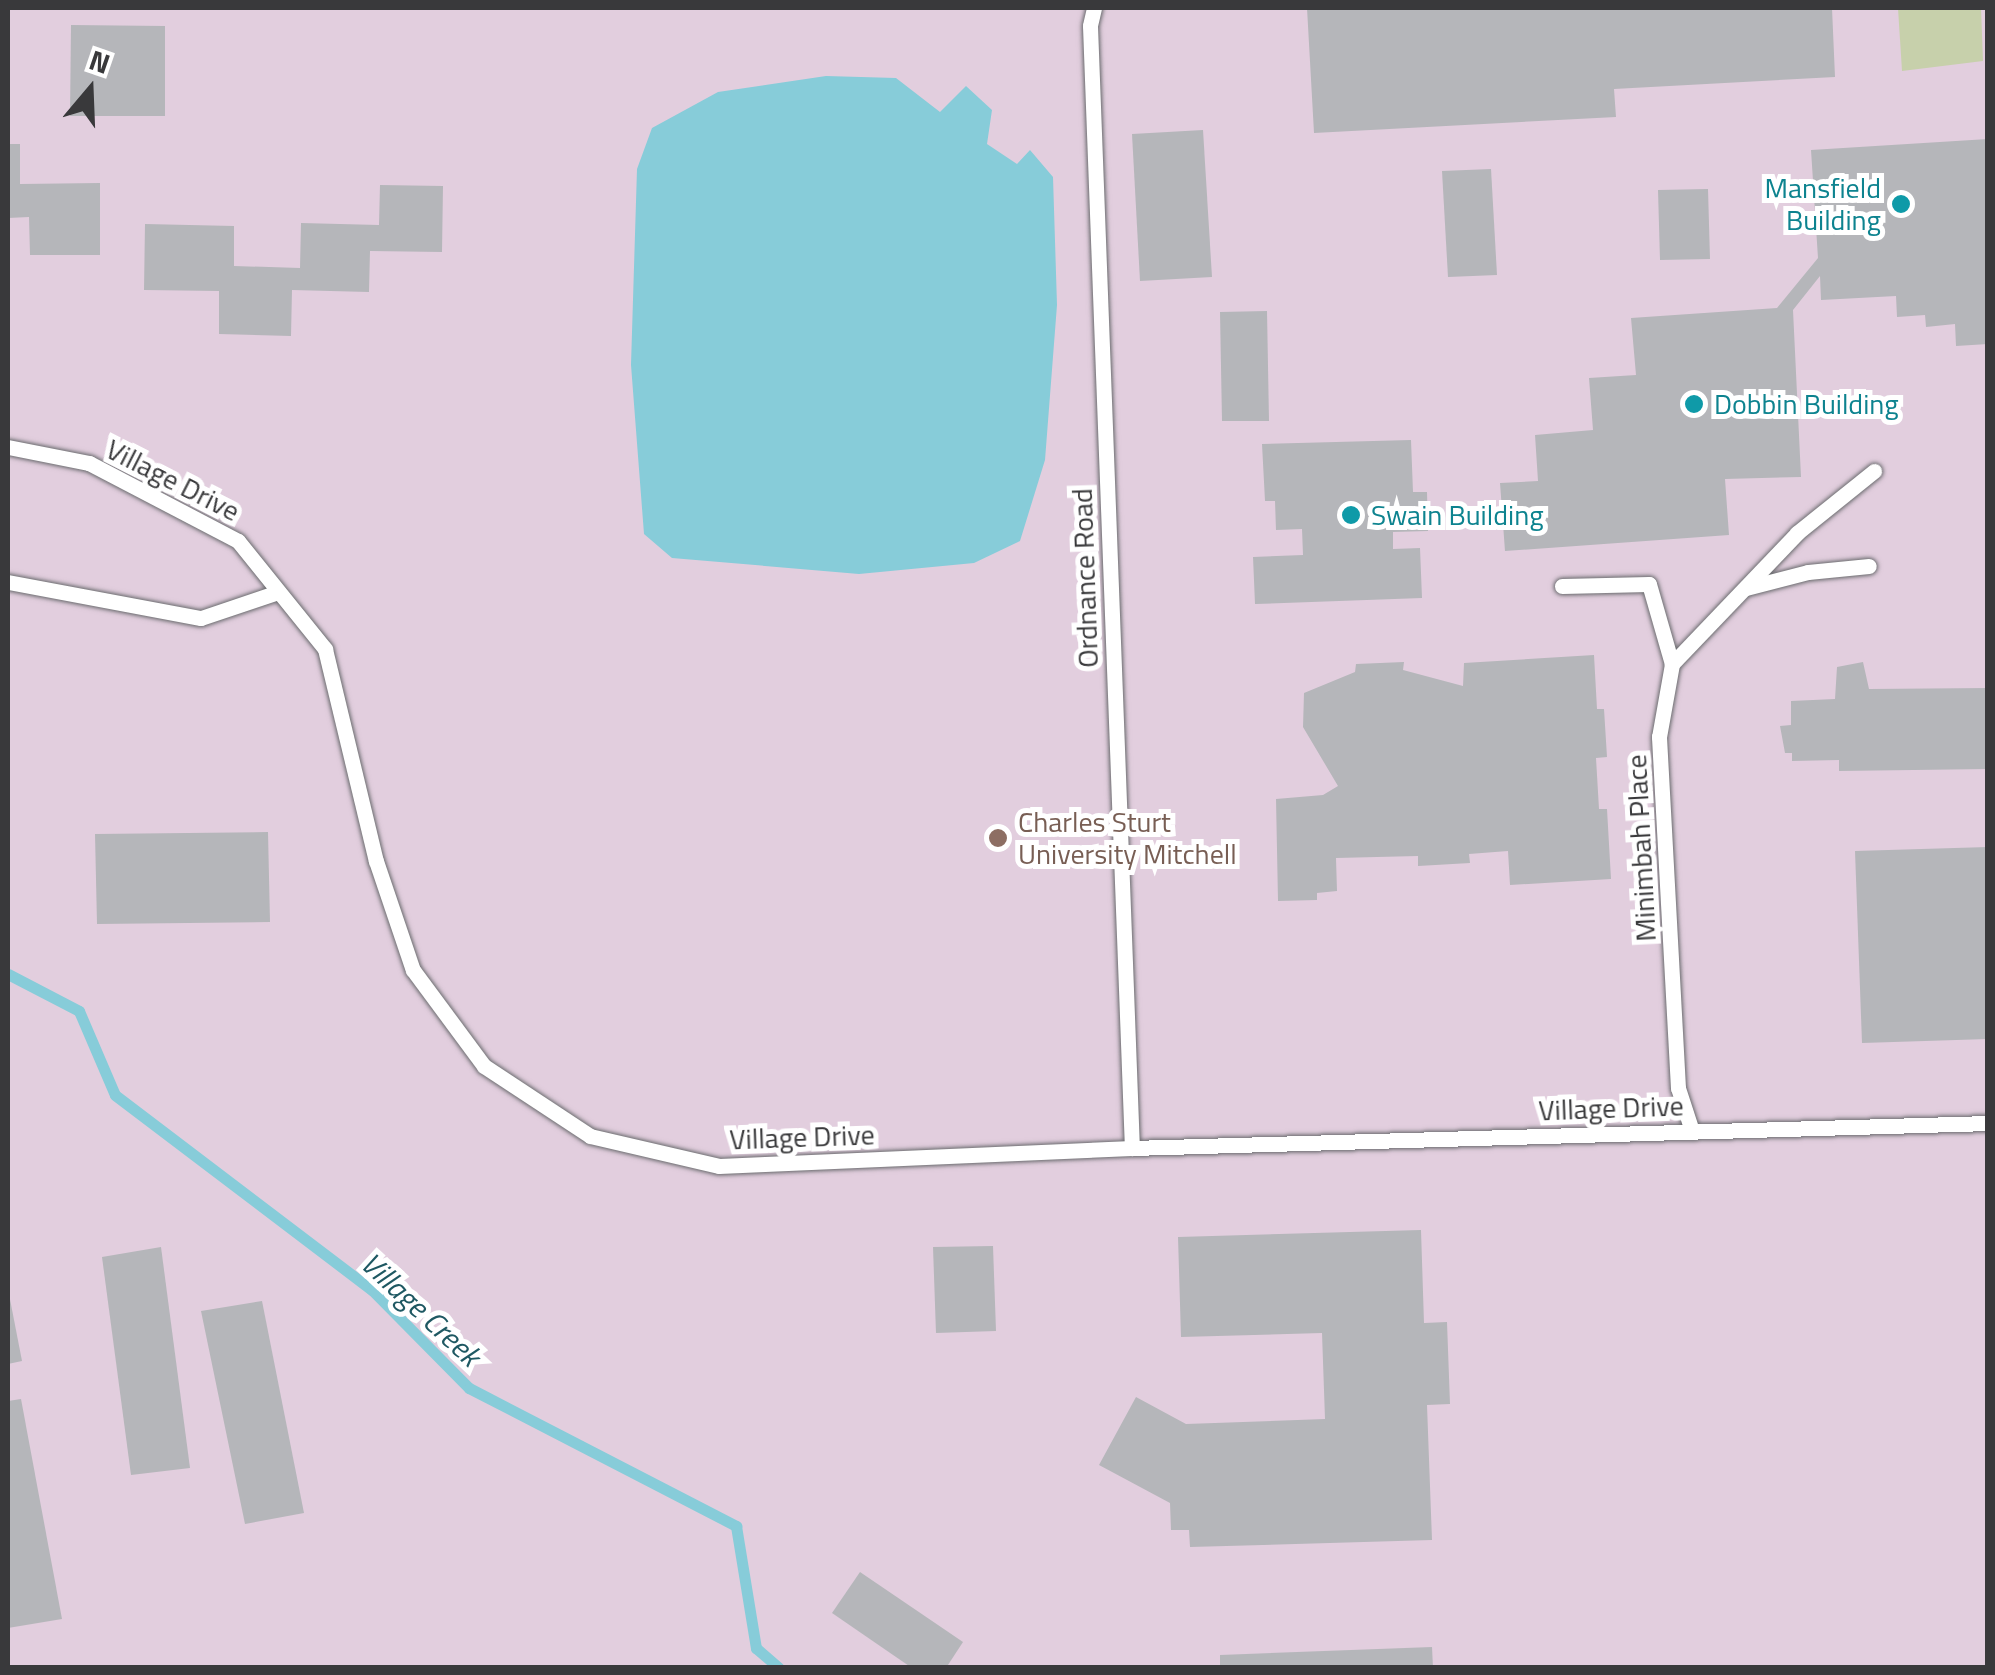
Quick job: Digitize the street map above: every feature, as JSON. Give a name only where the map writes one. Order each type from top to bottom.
[{"type":"lane","name":"Ordnance Road","points":[[1094,8],[1090,46],[1132,1148]]},
{"type":"lane","name":"Village Drive","points":[[8,448],[90,463],[238,541],[324,649],[376,861],[413,970],[484,1066],[590,1136],[720,1166],[1132,1148],[1988,1123]]},
{"type":"lane","points":[[1672,664],[1797,533],[1874,471]]},
{"type":"lane","points":[[1742,589],[1808,572],[1868,566]]},
{"type":"lane","points":[[8,582],[202,618],[278,592]]},
{"type":"lane","points":[[1562,586],[1649,584],[1672,664]]},
{"type":"lane","name":"Minimbah Place","points":[[1672,664],[1659,737],[1678,1088],[1692,1131]]},
{"type":"shaded area","name":"Charles Sturt University Mitchell","points":[[8,8],[1987,8],[1987,1667],[8,1667]]},
{"type":"green space","points":[[1898,8],[1981,8],[1983,61],[1902,71]]},
{"type":"water","points":[[826,76],[896,78],[940,112],[966,86],[992,110],[987,144],[1017,164],[1030,150],[1053,177],[1057,305],[1045,460],[1020,541],[974,563],[859,574],[672,558],[644,534],[631,365],[637,169],[652,128],[718,92]]},
{"type":"building","points":[[1307,8],[1832,8],[1835,77],[1614,89],[1616,117],[1314,133]]},
{"type":"building","points":[[71,25],[165,26],[165,116],[70,116]]},
{"type":"building","points":[[1203,130],[1212,277],[1140,281],[1132,134]]},
{"type":"building","name":"Dobbin Building","points":[[1988,139],[1988,344],[1956,346],[1955,324],[1926,327],[1925,315],[1897,317],[1896,296],[1821,300],[1820,276],[1793,310],[1801,477],[1725,479],[1729,535],[1505,551],[1500,483],[1538,481],[1535,435],[1593,430],[1589,378],[1636,375],[1631,318],[1777,308],[1818,258],[1811,150]]},
{"type":"building","points":[[8,144],[20,144],[20,184],[100,183],[100,255],[30,255],[29,217],[8,218]]},
{"type":"building","points":[[1491,169],[1497,275],[1448,277],[1442,171]]},
{"type":"building","points":[[380,185],[443,186],[442,252],[370,251],[369,292],[292,290],[291,336],[219,334],[219,291],[144,290],[145,224],[234,226],[234,266],[300,268],[301,223],[379,225]]},
{"type":"building","points":[[1708,189],[1710,259],[1660,260],[1658,190]]},
{"type":"building","points":[[1267,311],[1269,421],[1222,421],[1220,312]]},
{"type":"building","name":"Swain Building","points":[[1411,440],[1413,492],[1427,492],[1428,531],[1393,532],[1393,549],[1420,548],[1422,598],[1255,604],[1253,557],[1303,555],[1302,529],[1276,530],[1275,501],[1265,501],[1262,444]]},
{"type":"building","points":[[1594,655],[1597,709],[1604,709],[1607,757],[1596,758],[1599,809],[1607,809],[1611,879],[1510,885],[1508,851],[1469,854],[1470,863],[1418,866],[1418,856],[1336,858],[1337,891],[1317,893],[1317,900],[1278,901],[1276,799],[1323,795],[1338,786],[1303,727],[1304,693],[1355,672],[1356,664],[1404,662],[1403,670],[1463,686],[1464,663]]},
{"type":"building","points":[[1863,662],[1869,689],[1988,688],[1988,769],[1839,771],[1839,760],[1792,761],[1792,753],[1785,753],[1780,726],[1791,725],[1791,701],[1835,699],[1837,667]]},
{"type":"building","points":[[268,832],[270,922],[97,924],[95,834]]},
{"type":"building","points":[[1988,847],[1988,1039],[1862,1043],[1855,851]]},
{"type":"building","points":[[1421,1230],[1424,1323],[1447,1322],[1450,1404],[1427,1405],[1432,1540],[1190,1547],[1189,1530],[1171,1530],[1170,1503],[1099,1465],[1136,1397],[1186,1424],[1325,1419],[1322,1333],[1181,1337],[1178,1237]]},
{"type":"building","points":[[993,1246],[996,1331],[936,1333],[933,1247]]},
{"type":"building","points":[[161,1247],[190,1468],[131,1475],[102,1257]]},
{"type":"building","points":[[8,1289],[22,1361],[8,1364]]},
{"type":"building","points":[[262,1301],[304,1513],[245,1524],[201,1311]]},
{"type":"building","points":[[21,1399],[62,1619],[8,1628],[8,1401]]},
{"type":"building","points":[[860,1572],[963,1642],[946,1668],[912,1668],[832,1613]]},
{"type":"building","points":[[1432,1647],[1433,1668],[1220,1668],[1220,1655]]},
{"type":"waterway","name":"Village Creek","points":[[8,974],[79,1011],[115,1095],[372,1290],[469,1388],[736,1526],[756,1648],[779,1668]]},
{"type":"place","name":"Mansfield Building","points":[[1901,204]]},
{"type":"place","name":"Dobbin Building","points":[[1694,404]]},
{"type":"place","name":"Swain Building","points":[[1351,515]]},
{"type":"place","name":"Charles Sturt University Mitchell","points":[[998,838]]}]
